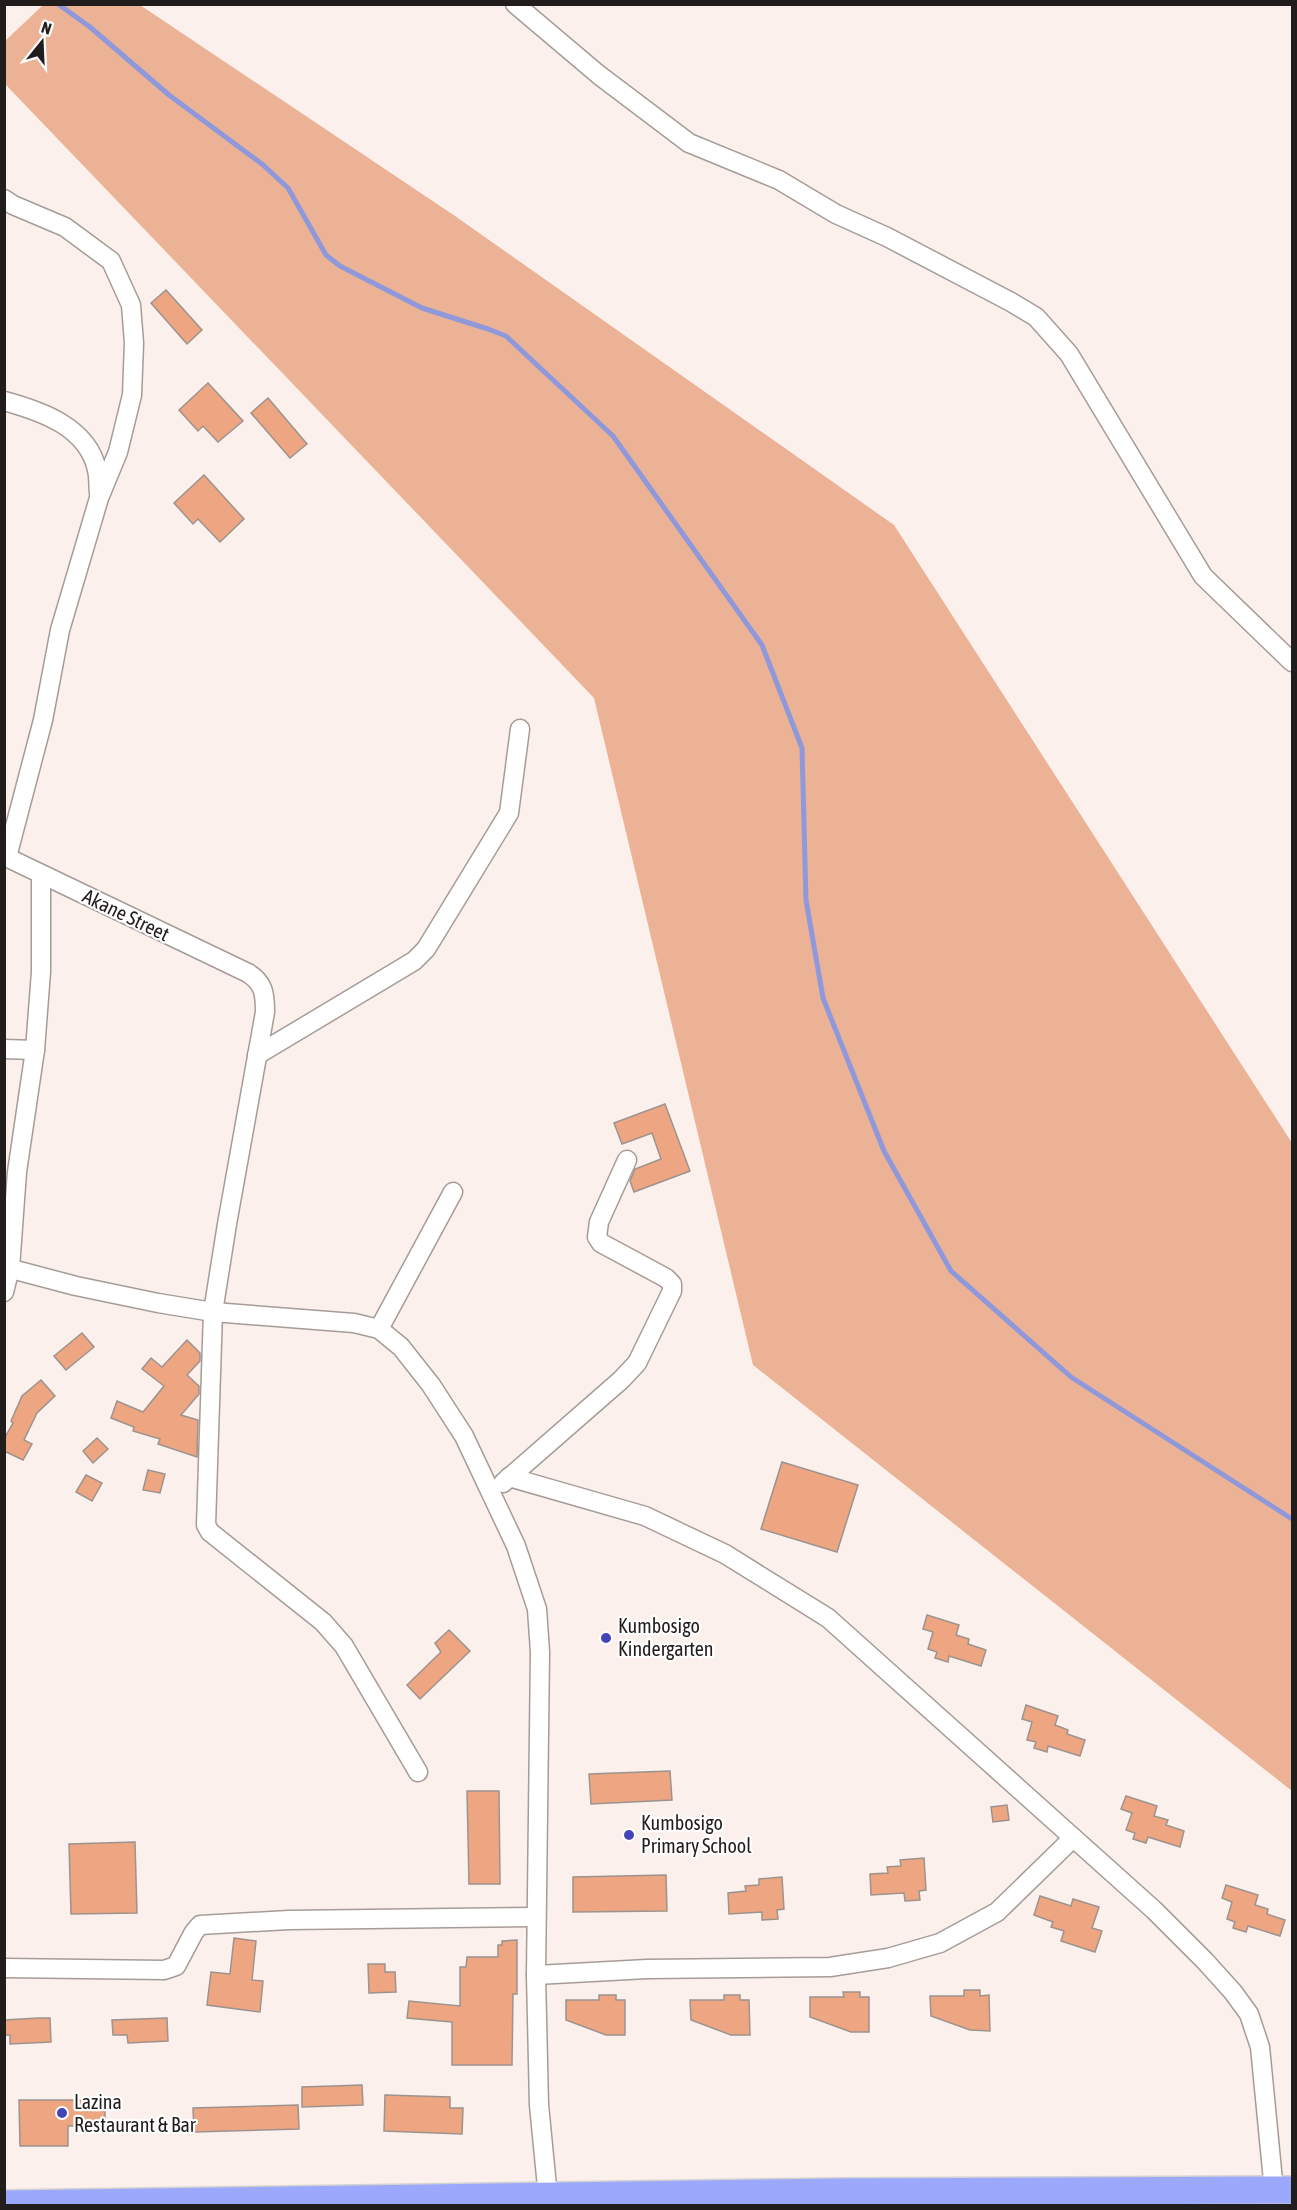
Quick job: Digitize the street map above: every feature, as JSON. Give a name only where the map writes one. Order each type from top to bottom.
[{"type":"highway","points":[[4,2204],[548,2197],[843,2198],[1283,2191]]},
{"type":"street","points":[[515,4],[599,75],[689,143],[779,180],[836,214],[887,237],[1036,317],[1069,354],[1203,576],[1293,662]]},
{"type":"street","points":[[4,199],[65,227],[111,261],[131,304],[134,343],[132,395],[118,452],[99,498],[60,630],[43,720],[6,857]]},
{"type":"street","points":[[4,401],[30,408],[58,420],[85,442],[97,469],[99,498]]},
{"type":"street","points":[[418,1772],[344,1646],[323,1622],[210,1532],[206,1525],[213,1312],[257,1055],[414,962],[426,949],[509,813],[520,729]]},
{"type":"street","name":"Akane Street","points":[[6,857],[259,980],[265,999],[266,1012],[257,1055]]},
{"type":"street","points":[[4,1292],[17,1172],[35,1050],[41,972],[41,874]]},
{"type":"street","points":[[4,1049],[35,1050]]},
{"type":"street","points":[[490,1494],[621,1380],[637,1363],[672,1291],[672,1284],[666,1278],[600,1243],[597,1237],[599,1222],[627,1160]]},
{"type":"street","points":[[379,1329],[453,1192]]},
{"type":"street","points":[[7,1268],[125,1296],[213,1312],[354,1323],[379,1329],[401,1347],[431,1385],[464,1436],[516,1546],[537,1609],[540,1652],[536,1975],[539,2105],[548,2197]]},
{"type":"street","points":[[509,1477],[645,1516],[725,1554],[828,1618],[1154,1910],[1205,1961],[1249,2014],[1260,2047],[1283,2191]]},
{"type":"street","points":[[536,1975],[647,1969],[830,1967],[888,1958],[940,1943],[997,1912],[1073,1838]]},
{"type":"street","points":[[4,1968],[164,1970],[176,1966],[200,1925],[289,1920],[536,1917]]},
{"type":"shaded area","points":[[43,5],[140,5],[455,216],[894,525],[1292,1143],[1292,1791],[753,1365],[594,698],[5,84],[5,41]]},
{"type":"building","points":[[166,290],[202,330],[187,344],[151,303]]},
{"type":"building","points":[[208,383],[243,421],[218,442],[203,426],[198,431],[179,410]]},
{"type":"building","points":[[268,398],[307,444],[290,458],[251,413]]},
{"type":"building","points":[[204,475],[244,519],[220,542],[198,519],[193,524],[174,503]]},
{"type":"building","points":[[665,1104],[690,1171],[634,1192],[630,1181],[635,1169],[661,1159],[652,1133],[622,1144],[614,1123]]},
{"type":"building","points":[[82,1333],[94,1347],[66,1370],[54,1356]]},
{"type":"building","points":[[187,1340],[200,1353],[200,1361],[187,1375],[199,1386],[199,1394],[181,1415],[198,1420],[197,1457],[158,1444],[160,1439],[133,1431],[134,1427],[111,1418],[117,1401],[143,1412],[164,1386],[142,1369],[151,1358],[162,1367]]},
{"type":"building","points":[[41,1380],[55,1396],[37,1413],[24,1440],[32,1444],[23,1460],[4,1451],[4,1439],[13,1423],[11,1421],[22,1396]]},
{"type":"building","points":[[97,1438],[108,1449],[93,1463],[83,1451]]},
{"type":"building","points":[[782,1462],[858,1485],[837,1552],[761,1529]]},
{"type":"building","points":[[148,1470],[165,1474],[160,1493],[143,1490]]},
{"type":"building","points":[[86,1475],[102,1483],[92,1501],[76,1492]]},
{"type":"building","points":[[927,1615],[959,1625],[956,1635],[969,1639],[968,1644],[986,1650],[981,1666],[949,1656],[948,1662],[935,1658],[937,1652],[928,1649],[933,1632],[923,1629]]},
{"type":"building","points":[[449,1630],[470,1651],[420,1699],[407,1685],[441,1652],[435,1643]]},
{"type":"building","points":[[1026,1705],[1058,1716],[1055,1725],[1068,1730],[1067,1734],[1085,1740],[1080,1756],[1048,1746],[1047,1752],[1034,1748],[1036,1742],[1027,1740],[1032,1722],[1022,1719]]},
{"type":"building","points":[[670,1771],[672,1800],[591,1804],[589,1774]]},
{"type":"building","points":[[467,1791],[499,1791],[500,1884],[469,1884]]},
{"type":"building","points":[[1126,1796],[1157,1806],[1154,1816],[1168,1820],[1166,1825],[1184,1831],[1180,1847],[1148,1837],[1146,1843],[1133,1839],[1135,1833],[1126,1830],[1132,1813],[1121,1809]]},
{"type":"building","points":[[1007,1805],[1009,1820],[993,1822],[991,1807]]},
{"type":"building","points":[[135,1842],[137,1913],[71,1914],[69,1844]]},
{"type":"building","points":[[924,1858],[926,1890],[919,1891],[920,1900],[905,1901],[904,1893],[871,1895],[870,1874],[888,1873],[887,1867],[901,1866],[900,1860]]},
{"type":"building","points":[[666,1875],[667,1911],[573,1912],[573,1877]]},
{"type":"building","points":[[782,1877],[784,1909],[777,1910],[778,1919],[762,1920],[762,1912],[729,1914],[728,1893],[746,1891],[745,1886],[759,1885],[759,1879]]},
{"type":"building","points":[[1226,1885],[1258,1895],[1255,1905],[1268,1909],[1267,1914],[1285,1920],[1280,1936],[1248,1926],[1246,1932],[1233,1928],[1235,1922],[1227,1919],[1232,1902],[1222,1898]]},
{"type":"building","points":[[1040,1896],[1071,1906],[1073,1899],[1099,1907],[1092,1928],[1102,1931],[1095,1952],[1061,1941],[1064,1931],[1051,1927],[1053,1922],[1034,1915]]},
{"type":"building","points":[[234,1938],[256,1941],[252,1980],[263,1981],[260,2012],[207,2005],[211,1972],[230,1974]]},
{"type":"building","points":[[517,1940],[517,1994],[513,1994],[512,2065],[452,2065],[452,2022],[407,2018],[409,2001],[460,2006],[460,1967],[466,1967],[467,1957],[498,1957],[498,1945],[502,1945],[502,1941]]},
{"type":"building","points":[[368,1964],[385,1964],[385,1972],[395,1972],[396,1992],[369,1993]]},
{"type":"building","points":[[964,1990],[980,1990],[980,1996],[989,1995],[990,2031],[970,2030],[931,2016],[930,1996],[964,1996]]},
{"type":"building","points":[[843,1992],[860,1992],[860,1997],[869,1997],[869,2032],[851,2032],[810,2017],[810,1997],[844,1997]]},
{"type":"building","points":[[599,1995],[616,1995],[616,2000],[625,2000],[625,2035],[606,2035],[566,2020],[566,2000],[599,2000]]},
{"type":"building","points":[[724,1995],[740,1995],[740,2000],[749,2000],[750,2035],[731,2035],[691,2020],[690,2000],[724,2000]]},
{"type":"building","points":[[50,2018],[51,2042],[10,2044],[10,2035],[4,2035],[4,2020]]},
{"type":"building","points":[[167,2018],[168,2041],[128,2043],[127,2035],[113,2035],[112,2020]]},
{"type":"building","points":[[362,2085],[363,2105],[302,2107],[302,2087]]},
{"type":"building","points":[[385,2095],[450,2097],[450,2108],[463,2108],[462,2134],[384,2131]]},
{"type":"building","name":"Lazina Restaurant & Bar","points":[[19,2100],[105,2100],[105,2126],[68,2126],[68,2146],[20,2146]]},
{"type":"building","points":[[298,2105],[299,2129],[194,2132],[193,2108]]},
{"type":"waterway","points":[[58,4],[90,27],[169,95],[262,164],[288,188],[326,255],[340,266],[422,308],[506,336],[613,436],[762,645],[802,748],[806,900],[823,998],[884,1151],[951,1271],[1071,1377],[1292,1519]]},
{"type":"place","name":"Kumbosigo Kindergarten","points":[[606,1638]]},
{"type":"place","name":"Kumbosigo Primary School","points":[[629,1835]]},
{"type":"place","name":"Lazina Restaurant & Bar","points":[[62,2113]]}]
